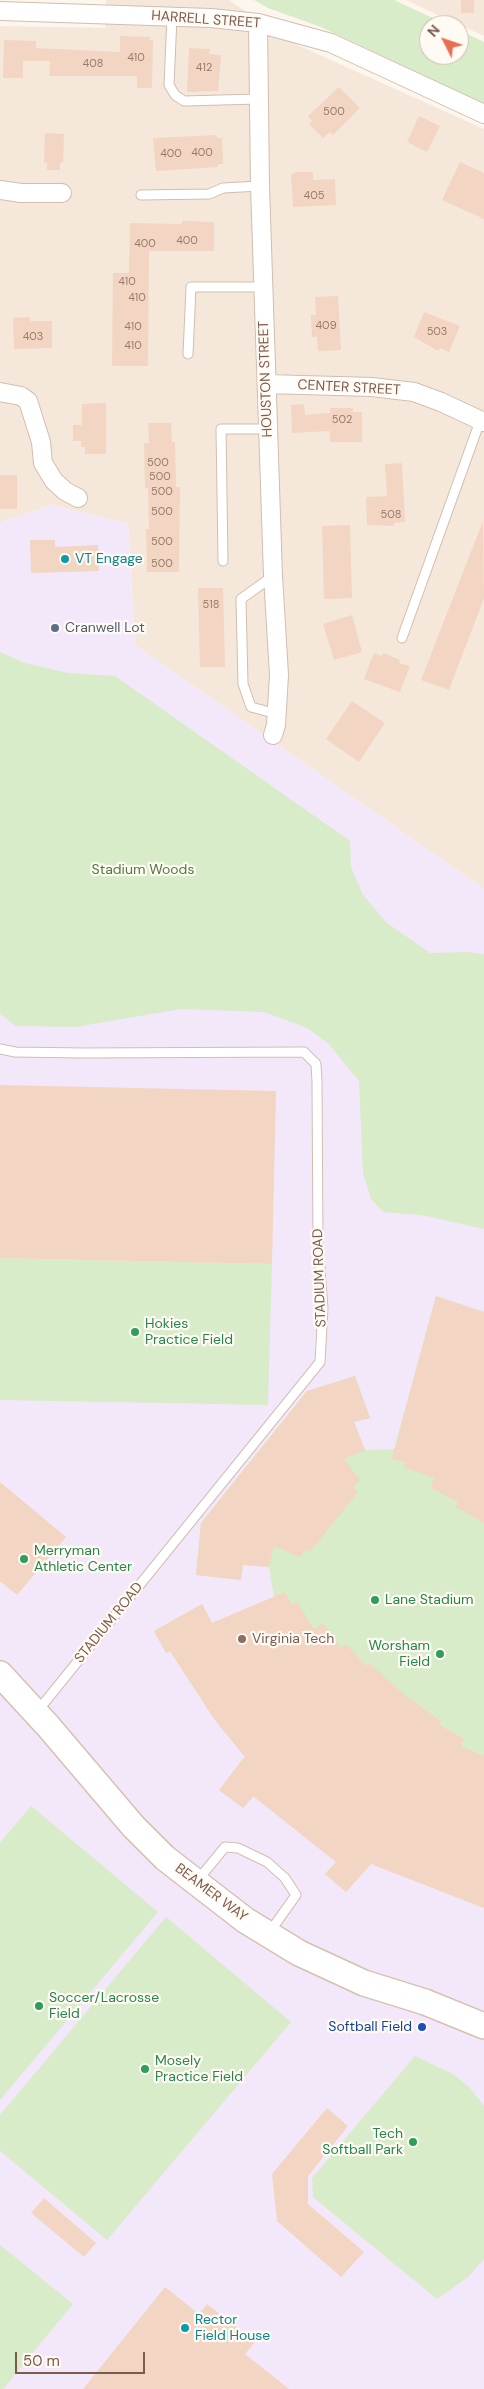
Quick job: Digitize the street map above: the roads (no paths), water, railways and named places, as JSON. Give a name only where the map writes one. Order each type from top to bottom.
[{"type":"main road","name":"BEAMER WAY","points":[[0,1674],[133,1826],[165,1858],[196,1883],[268,1935],[299,1953],[364,1983],[425,2002],[484,2026]]},
{"type":"street","name":"HARRELL STREET","points":[[0,11],[90,7],[172,17],[258,22],[332,43],[484,114]]},
{"type":"street","name":"HOUSTON STREET","points":[[258,22],[260,186],[273,576],[279,675],[277,714],[273,735]]},
{"type":"street","points":[[0,190],[21,193],[62,193]]},
{"type":"street","name":"CENTER STREET","points":[[267,384],[372,387],[414,392],[442,402],[482,422]]},
{"type":"street","points":[[0,392],[21,396],[28,401],[42,442],[44,463],[54,481],[78,498]]},
{"type":"lane","points":[[172,17],[169,85],[175,95],[184,101],[258,99]]},
{"type":"lane","points":[[141,195],[209,194],[223,188],[260,186]]},
{"type":"lane","points":[[188,354],[190,287],[264,287]]},
{"type":"lane","points":[[402,638],[482,422]]},
{"type":"lane","points":[[223,561],[221,429],[268,429]]},
{"type":"lane","points":[[273,576],[241,599],[243,684],[250,706],[256,710],[277,714]]},
{"type":"lane","name":"STADIUM ROAD","points":[[0,1050],[83,1053],[304,1052],[316,1064],[317,1082],[318,1243],[323,1308],[320,1362],[36,1713]]},
{"type":"lane","points":[[196,1883],[225,1847],[238,1848],[267,1862],[285,1878],[296,1895],[268,1935]]},
{"type":"place","name":"VT Engage","points":[[65,559]]},
{"type":"place","name":"Cranwell Lot","points":[[55,628]]},
{"type":"place","name":"Hokies Practice Field","points":[[135,1332]]},
{"type":"place","name":"Merryman Athletic Center","points":[[24,1559]]},
{"type":"place","name":"Lane Stadium","points":[[375,1600]]},
{"type":"place","name":"Virginia Tech","points":[[242,1639]]},
{"type":"place","name":"Worsham Field","points":[[440,1654]]},
{"type":"place","name":"Soccer/Lacrosse Field","points":[[39,2006]]},
{"type":"place","name":"Softball Field","points":[[422,2027]]},
{"type":"place","name":"Mosely Practice Field","points":[[145,2069]]},
{"type":"place","name":"Tech Softball Park","points":[[413,2142]]},
{"type":"place","name":"Rector Field House","points":[[185,2328]]},
{"type":"park label","name":"Stadium Woods","points":[[143,870]]}]
